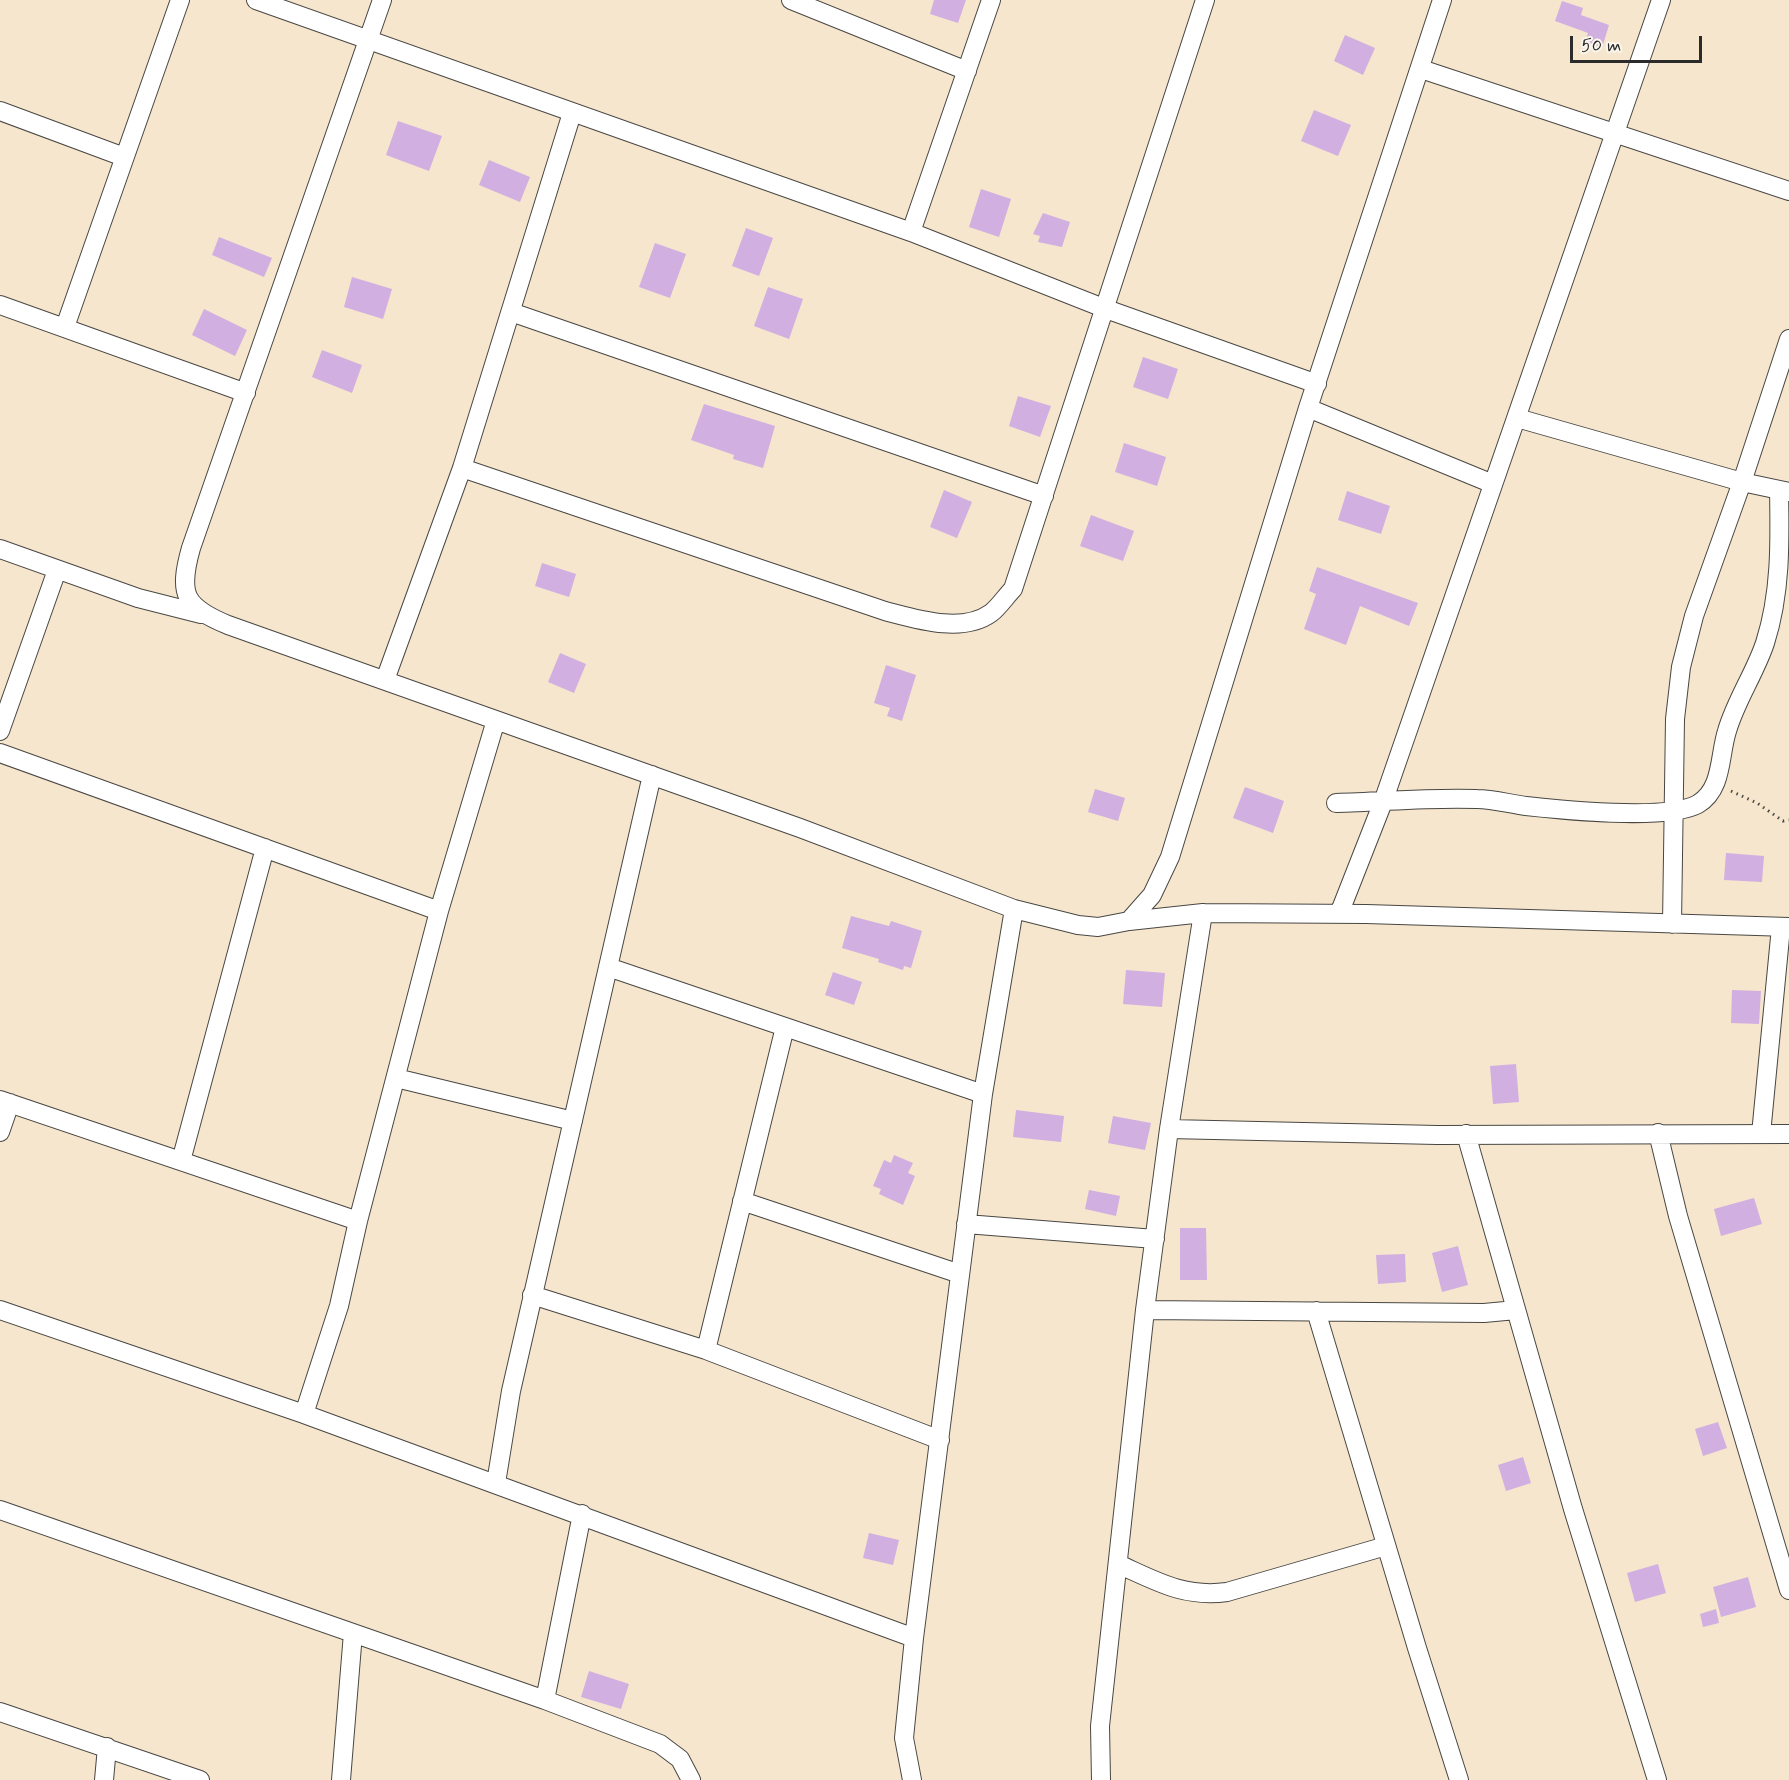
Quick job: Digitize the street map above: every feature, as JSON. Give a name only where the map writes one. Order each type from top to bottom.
[{"type":"street","points":[[65,327],[180,0]]},
{"type":"street","points":[[256,0],[572,114],[911,232],[1106,309],[1317,384]]},
{"type":"street","points":[[201,614],[187,596],[183,576],[382,0]]},
{"type":"street","points":[[791,0],[967,71]]},
{"type":"street","points":[[911,232],[992,0]]},
{"type":"street","points":[[462,468],[885,611],[929,623],[957,624],[990,614],[1013,589],[1205,0]]},
{"type":"street","points":[[1129,921],[1152,895],[1170,857],[1308,408],[1442,0]]},
{"type":"street","points":[[1340,914],[1383,802],[1618,132],[1661,0]]},
{"type":"street","points":[[1421,69],[1618,132],[1789,191]]},
{"type":"street","points":[[0,111],[124,157]]},
{"type":"street","points":[[385,680],[462,468],[572,114]]},
{"type":"street","points":[[0,305],[246,393]]},
{"type":"street","points":[[511,312],[1044,496]]},
{"type":"street","points":[[1672,924],[1675,719],[1681,668],[1694,616],[1742,482],[1789,339]]},
{"type":"street","points":[[1308,408],[1493,484]]},
{"type":"street","points":[[1336,803],[1427,798],[1480,799],[1562,810],[1675,811],[1698,803],[1716,786],[1727,730],[1764,646],[1774,610],[1784,491],[1742,482],[1517,418]]},
{"type":"street","points":[[0,549],[138,598],[201,614],[800,828],[1014,909],[1078,925],[1098,927],[1129,921],[1203,913],[1340,914],[1785,927],[1761,1134]]},
{"type":"street","points":[[0,731],[57,570]]},
{"type":"street","points":[[304,1414],[339,1306],[358,1221],[439,911],[496,720]]},
{"type":"street","points":[[0,753],[439,911]]},
{"type":"street","points":[[496,1483],[511,1391],[532,1295],[652,775]]},
{"type":"street","points":[[181,1161],[265,848]]},
{"type":"street","points":[[912,1780],[904,1738],[914,1638],[983,1094],[1014,909]]},
{"type":"street","points":[[1101,1780],[1100,1726],[1145,1310],[1169,1129],[1203,913]]},
{"type":"street","points":[[608,967],[983,1094]]},
{"type":"street","points":[[706,1350],[785,1027]]},
{"type":"street","points":[[396,1078],[573,1121]]},
{"type":"street","points":[[0,1132],[5,1101],[358,1221]]},
{"type":"street","points":[[1169,1129],[1466,1134],[1789,1134]]},
{"type":"street","points":[[1658,1133],[1678,1216],[1789,1590]]},
{"type":"street","points":[[1466,1134],[1574,1509],[1657,1780]]},
{"type":"street","points":[[742,1201],[960,1274]]},
{"type":"street","points":[[966,1224],[1155,1239]]},
{"type":"street","points":[[532,1295],[706,1350],[940,1440]]},
{"type":"street","points":[[1145,1310],[1484,1313],[1516,1310]]},
{"type":"street","points":[[0,1311],[304,1414],[582,1514],[914,1638]]},
{"type":"street","points":[[1316,1311],[1459,1780]]},
{"type":"street","points":[[0,1510],[545,1700],[660,1744],[681,1759],[691,1780]]},
{"type":"street","points":[[545,1700],[582,1514]]},
{"type":"street","points":[[1118,1564],[1177,1590],[1204,1595],[1227,1592],[1386,1546]]},
{"type":"street","points":[[341,1780],[353,1634]]},
{"type":"street","points":[[0,1712],[200,1780]]},
{"type":"street","points":[[104,1780],[107,1747]]},
{"type":"path","points":[[1716,786],[1740,794],[1783,821],[1789,820]]},
{"type":"building","points":[[934,0],[966,0],[958,23],[930,14]]},
{"type":"building","points":[[1562,1],[1583,8],[1581,15],[1609,25],[1602,48],[1585,42],[1588,33],[1555,21]]},
{"type":"building","points":[[1345,35],[1375,48],[1363,75],[1334,61]]},
{"type":"building","points":[[1314,110],[1351,125],[1338,156],[1301,141]]},
{"type":"building","points":[[398,121],[442,136],[429,171],[386,155]]},
{"type":"building","points":[[489,160],[530,177],[520,202],[479,185]]},
{"type":"building","points":[[981,189],[1011,199],[999,237],[969,227]]},
{"type":"building","points":[[1043,213],[1070,222],[1062,247],[1038,242],[1040,236],[1033,234]]},
{"type":"building","points":[[746,228],[773,238],[759,276],[732,266]]},
{"type":"building","points":[[219,237],[272,258],[264,277],[212,255]]},
{"type":"building","points":[[655,243],[686,254],[670,298],[639,287]]},
{"type":"building","points":[[352,277],[392,289],[383,319],[344,307]]},
{"type":"building","points":[[768,287],[803,299],[789,339],[754,326]]},
{"type":"building","points":[[204,309],[247,330],[235,356],[192,335]]},
{"type":"building","points":[[322,350],[362,365],[352,393],[312,377]]},
{"type":"building","points":[[1143,357],[1178,369],[1168,399],[1133,387]]},
{"type":"building","points":[[1018,396],[1051,406],[1040,437],[1009,426]]},
{"type":"building","points":[[704,404],[775,426],[763,468],[733,459],[734,455],[691,440]]},
{"type":"building","points":[[1124,443],[1166,457],[1157,486],[1115,472]]},
{"type":"building","points":[[944,490],[972,502],[957,538],[930,527]]},
{"type":"building","points":[[1347,491],[1390,506],[1381,534],[1338,520]]},
{"type":"building","points":[[1091,515],[1134,531],[1123,561],[1080,546]]},
{"type":"building","points":[[542,563],[576,574],[569,597],[535,586]]},
{"type":"building","points":[[1317,567],[1418,603],[1409,626],[1360,606],[1346,645],[1304,629],[1316,594],[1309,591]]},
{"type":"building","points":[[560,653],[586,664],[574,693],[548,682]]},
{"type":"building","points":[[886,665],[916,675],[902,721],[887,716],[890,708],[874,703]]},
{"type":"building","points":[[1245,787],[1284,801],[1273,833],[1233,818]]},
{"type":"building","points":[[1095,789],[1125,798],[1118,821],[1088,812]]},
{"type":"building","points":[[1726,853],[1764,856],[1762,882],[1724,880]]},
{"type":"building","points":[[851,916],[889,926],[891,921],[922,931],[911,968],[904,966],[903,970],[878,962],[879,959],[842,948]]},
{"type":"building","points":[[1126,970],[1165,973],[1162,1007],[1123,1004]]},
{"type":"building","points":[[833,972],[862,982],[854,1005],[825,995]]},
{"type":"building","points":[[1732,990],[1761,991],[1759,1024],[1731,1023]]},
{"type":"building","points":[[1516,1064],[1519,1102],[1493,1104],[1490,1066]]},
{"type":"building","points":[[1016,1110],[1064,1116],[1061,1142],[1013,1137]]},
{"type":"building","points":[[1113,1116],[1151,1123],[1145,1150],[1108,1143]]},
{"type":"building","points":[[894,1155],[913,1163],[908,1173],[915,1176],[903,1205],[879,1194],[881,1189],[873,1186],[884,1160],[891,1163]]},
{"type":"building","points":[[1089,1190],[1120,1196],[1116,1216],[1085,1209]]},
{"type":"building","points":[[1754,1198],[1762,1224],[1721,1236],[1714,1209]]},
{"type":"building","points":[[1180,1228],[1206,1228],[1207,1280],[1180,1280]]},
{"type":"building","points":[[1458,1246],[1468,1285],[1442,1292],[1432,1253]]},
{"type":"building","points":[[1405,1254],[1406,1282],[1378,1284],[1376,1255]]},
{"type":"building","points":[[1718,1422],[1727,1448],[1703,1456],[1695,1429]]},
{"type":"building","points":[[1523,1457],[1531,1483],[1506,1491],[1498,1465]]},
{"type":"building","points":[[869,1533],[899,1540],[893,1565],[863,1558]]},
{"type":"building","points":[[1658,1564],[1666,1593],[1635,1602],[1627,1573]]},
{"type":"building","points":[[1748,1577],[1756,1607],[1721,1617],[1713,1587]]},
{"type":"building","points":[[1716,1609],[1719,1623],[1703,1627],[1700,1614]]},
{"type":"building","points":[[589,1671],[629,1684],[621,1709],[581,1697]]}]
